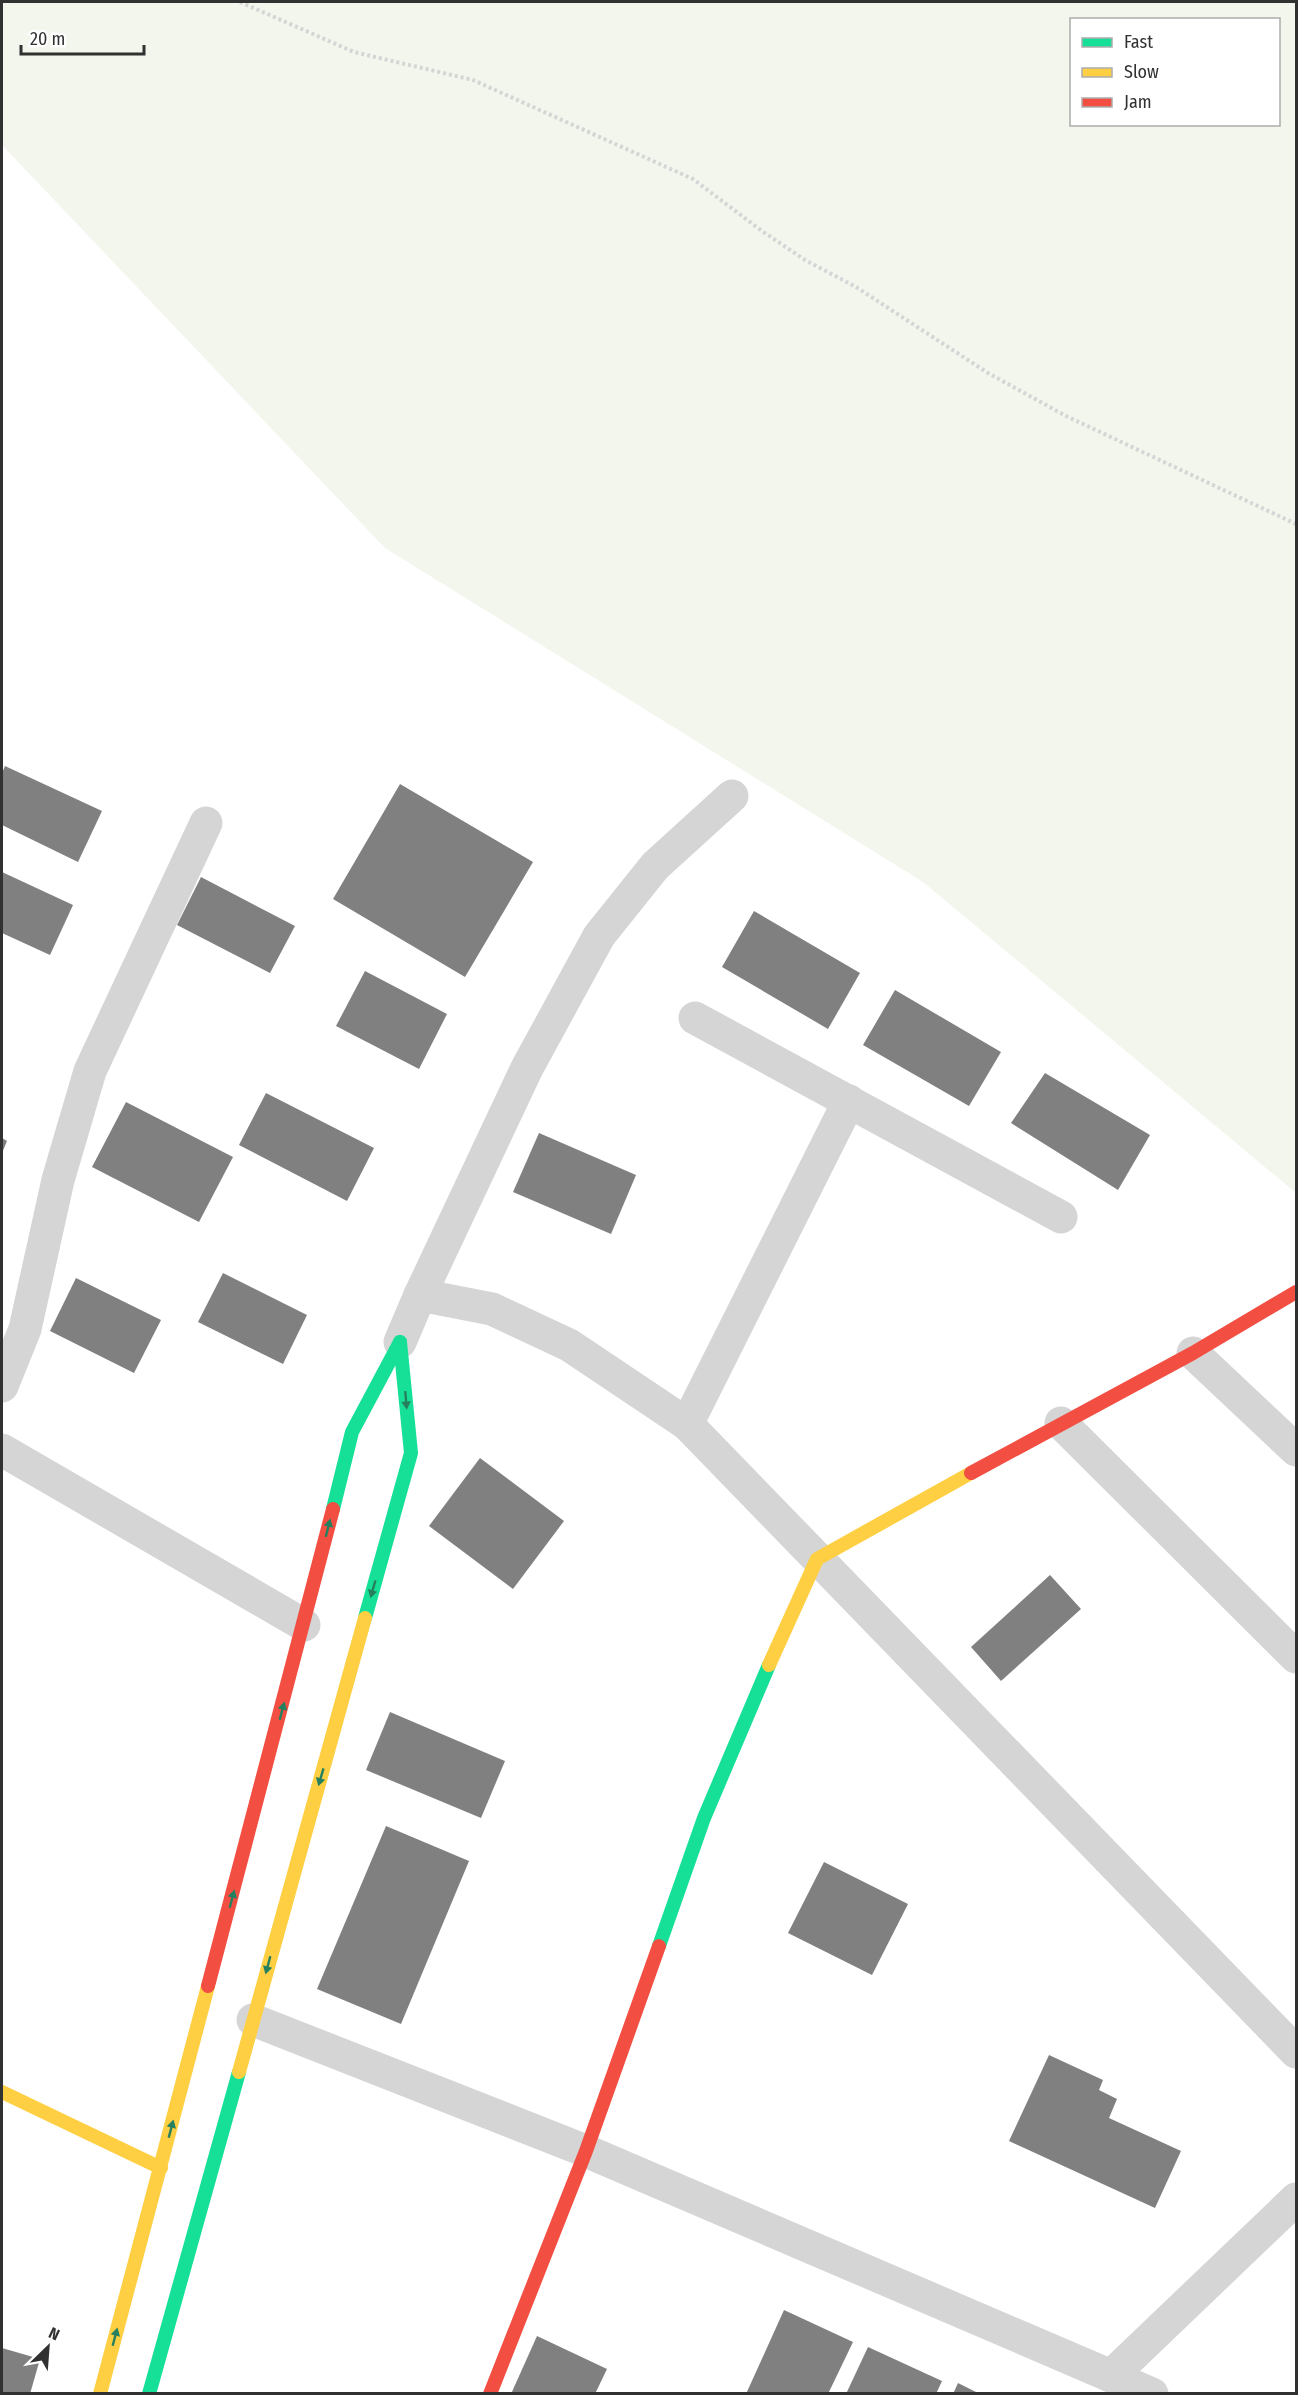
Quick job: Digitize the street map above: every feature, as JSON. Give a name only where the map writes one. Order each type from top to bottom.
[{"type":"street","points":[[100,2394],[304,1625],[352,1432],[400,1342],[527,1068],[599,936],[655,866],[732,796]]},
{"type":"street","points":[[2,1386],[25,1329],[58,1179],[90,1071],[206,823]]},
{"type":"street","points":[[695,1018],[1061,1217]]},
{"type":"street","points":[[687,1424],[849,1101]]},
{"type":"street","points":[[490,2394],[586,2151],[705,1818],[754,1697],[818,1558],[1061,1423],[1193,1353],[1296,1292]]},
{"type":"street","points":[[420,1295],[492,1309],[570,1345],[687,1424],[1296,2052]]},
{"type":"street","points":[[149,2394],[411,1453],[400,1342]]},
{"type":"street","points":[[1193,1353],[1296,1450]]},
{"type":"street","points":[[1061,1423],[1296,1657]]},
{"type":"street","points":[[2,1450],[304,1625]]},
{"type":"street","points":[[253,2020],[586,2151],[1152,2394]]},
{"type":"street","points":[[2,2092],[161,2168]]},
{"type":"street","points":[[1111,2376],[1296,2199]]},
{"type":"path","points":[[240,2],[354,52],[473,80],[693,179],[805,260],[856,287],[987,373],[1066,416],[1296,524]]},
{"type":"shaded area","points":[[2,2],[1296,2],[1296,1193],[923,882],[385,548],[2,145]]},
{"type":"building","points":[[5,766],[102,811],[78,862],[2,825],[2,773]]},
{"type":"building","points":[[400,784],[533,862],[465,977],[333,899]]},
{"type":"building","points":[[2,872],[73,905],[50,955],[2,933]]},
{"type":"building","points":[[201,877],[295,926],[270,973],[177,925]]},
{"type":"building","points":[[754,911],[860,973],[828,1029],[722,967]]},
{"type":"building","points":[[365,971],[447,1014],[419,1069],[336,1026]]},
{"type":"building","points":[[895,990],[1001,1052],[969,1106],[863,1045]]},
{"type":"building","points":[[1045,1073],[1150,1135],[1118,1190],[1011,1123]]},
{"type":"building","points":[[266,1093],[374,1148],[347,1201],[239,1145]]},
{"type":"building","points":[[126,1102],[233,1157],[199,1222],[92,1167]]},
{"type":"building","points":[[539,1133],[636,1175],[611,1234],[513,1192]]},
{"type":"building","points":[[2,1138],[7,1141],[2,1153]]},
{"type":"building","points":[[223,1273],[307,1315],[283,1364],[198,1322]]},
{"type":"building","points":[[76,1278],[161,1320],[134,1373],[50,1331]]},
{"type":"building","points":[[480,1458],[564,1521],[513,1589],[429,1526]]},
{"type":"building","points":[[1050,1575],[1081,1609],[1001,1681],[971,1647]]},
{"type":"building","points":[[390,1712],[505,1761],[481,1818],[366,1770]]},
{"type":"building","points":[[386,1826],[469,1861],[401,2024],[317,1989]]},
{"type":"building","points":[[824,1862],[908,1904],[872,1975],[788,1933]]},
{"type":"building","points":[[1049,2055],[1103,2080],[1099,2090],[1117,2099],[1109,2118],[1181,2151],[1155,2208],[1009,2141]]},
{"type":"building","points":[[784,2310],[853,2342],[828,2394],[746,2394]]},
{"type":"building","points":[[537,2336],[607,2369],[595,2394],[511,2394]]},
{"type":"building","points":[[868,2347],[942,2381],[936,2394],[846,2394]]},
{"type":"building","points":[[2,2348],[40,2359],[30,2394],[2,2394]]},
{"type":"building","points":[[958,2383],[980,2394],[953,2394]]},
{"type":"traffic: fast","points":[[333,1509],[352,1432],[400,1342]]},
{"type":"traffic: fast","points":[[365,1618],[411,1453],[400,1342]]},
{"type":"traffic: fast","points":[[659,1946],[704,1818],[769,1665]]},
{"type":"traffic: fast","points":[[149,2394],[239,2072]]},
{"type":"traffic: slow","points":[[769,1665],[817,1559],[971,1473]]},
{"type":"traffic: slow","points":[[239,2072],[365,1618]]},
{"type":"traffic: slow","points":[[100,2394],[208,1986]]},
{"type":"traffic: slow","points":[[2,2092],[161,2168]]},
{"type":"traffic: jam","points":[[971,1473],[1193,1353],[1296,1292]]},
{"type":"traffic: jam","points":[[208,1986],[333,1509]]},
{"type":"traffic: jam","points":[[490,2394],[586,2151],[659,1946]]}]
